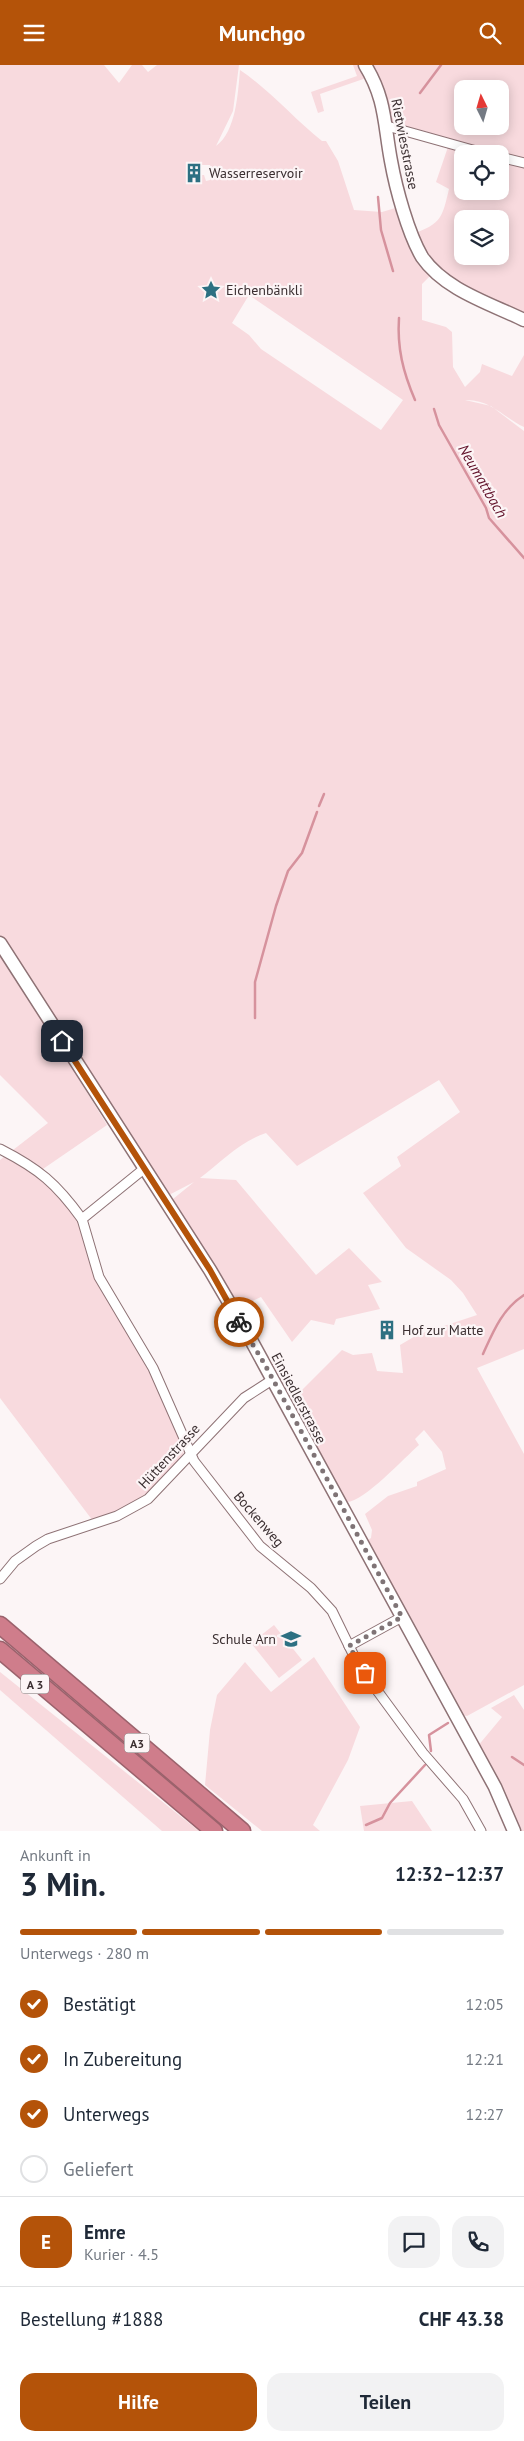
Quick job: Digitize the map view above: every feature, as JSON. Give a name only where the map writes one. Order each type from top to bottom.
[{"type":"highway","name":"A3","points":[[0,1625],[242,1831]]},
{"type":"highway","name":"A3","points":[[0,1650],[214,1831]]},
{"type":"highway","name":"A 3","points":[[0,1658],[71,1711]]},
{"type":"street","name":"Rietwiesstrasse","points":[[365,65],[380,96],[397,186],[416,243],[425,262],[447,283],[524,320]]},
{"type":"street","points":[[387,126],[455,145]]},
{"type":"street","points":[[509,159],[524,163]]},
{"type":"street","name":"Einsiedlerstrasse","points":[[0,943],[210,1270],[495,1787],[514,1831]]},
{"type":"street","name":"Bockenweg","points":[[0,1149],[40,1171],[64,1193],[82,1219],[99,1277],[153,1368],[190,1454],[260,1546],[325,1602],[332,1611],[349,1646],[376,1689],[423,1753],[463,1799],[480,1831]]},
{"type":"street","points":[[82,1219],[144,1168]]},
{"type":"street","name":"Hüttenstrasse","points":[[0,1579],[21,1557],[48,1539],[97,1524],[138,1506],[154,1494],[244,1398],[272,1380]]},
{"type":"street","points":[[349,1646],[402,1617]]},
{"type":"shaded area","points":[[0,65],[104,65],[119,83],[132,65],[142,65],[148,72],[157,65],[239,65],[233,111],[216,146],[223,140],[232,122],[237,100],[240,70],[262,87],[322,141],[326,141],[338,161],[354,210],[382,212],[402,206],[413,234],[435,223],[442,213],[449,189],[436,182],[449,144],[387,126],[376,85],[382,83],[372,65],[524,65],[524,320],[434,272],[422,284],[422,320],[446,327],[452,332],[453,367],[465,387],[480,372],[482,364],[512,376],[524,355],[524,427],[494,408],[524,431],[524,1349],[477,1368],[524,1454],[524,1685],[467,1716],[461,1715],[427,1654],[425,1644],[412,1620],[408,1619],[365,1542],[371,1538],[372,1530],[365,1514],[388,1496],[417,1486],[417,1482],[446,1469],[442,1452],[424,1430],[415,1439],[419,1445],[383,1479],[362,1496],[353,1501],[346,1502],[301,1428],[311,1412],[300,1392],[342,1350],[353,1355],[372,1353],[377,1371],[403,1373],[400,1345],[417,1335],[477,1315],[463,1293],[451,1280],[406,1248],[363,1193],[401,1166],[397,1157],[460,1112],[439,1080],[297,1166],[266,1133],[248,1141],[200,1178],[236,1180],[316,1275],[349,1248],[382,1282],[368,1285],[380,1309],[336,1319],[334,1325],[311,1320],[292,1342],[261,1297],[242,1306],[234,1305],[173,1204],[173,1199],[194,1182],[167,1196],[0,942]],"holes":[[[196,165],[210,165],[210,180],[206,181],[204,175],[202,175],[202,178],[187,178],[187,171],[195,171]],[[249,295],[403,400],[381,430],[261,349],[249,335],[232,323]],[[465,400],[482,402],[489,406]]]},
{"type":"shaded area","points":[[353,65],[365,65],[372,76],[320,94],[324,111],[318,113],[311,92],[357,76]]},
{"type":"shaded area","points":[[0,951],[107,1125],[40,1171],[61,1195],[79,1222],[89,1255],[161,1391],[184,1451],[169,1473],[143,1496],[125,1508],[93,1521],[0,1398],[0,1160],[48,1123],[0,1075]]},
{"type":"shaded area","points":[[274,1625],[302,1660],[279,1678],[251,1643]]},
{"type":"shaded area","points":[[314,1657],[360,1727],[348,1760],[313,1825],[320,1831],[262,1831],[205,1785],[210,1730],[217,1695],[245,1662],[271,1692]]},
{"type":"shaded area","points":[[0,1672],[199,1831],[162,1831],[0,1690]]},
{"type":"shaded area","points":[[514,1695],[524,1710],[524,1831],[514,1831],[477,1747],[502,1717],[491,1708]]},
{"type":"shaded area","points":[[412,1801],[432,1831],[364,1831],[360,1806]]},
{"type":"waterway","name":"Neumattbach","points":[[420,93],[441,65]]},
{"type":"waterway","name":"Neumattbach","points":[[378,197],[381,230],[393,271]]},
{"type":"waterway","name":"Neumattbach","points":[[399,318],[399,340],[402,360],[415,400]]},
{"type":"waterway","name":"Neumattbach","points":[[434,409],[439,425],[486,508],[489,518],[524,558]]},
{"type":"waterway","points":[[319,806],[324,794]]},
{"type":"waterway","points":[[255,1018],[255,982],[276,906],[288,871],[302,853],[317,812]]},
{"type":"waterway","points":[[483,1354],[504,1314],[524,1295]]},
{"type":"waterway","points":[[431,1751],[429,1735],[448,1723]]},
{"type":"waterway","points":[[512,1757],[524,1765]]},
{"type":"waterway","points":[[366,1825],[382,1818],[390,1803],[425,1765]]},
{"type":"way so far","points":[[239,1322],[264,1363],[280,1396],[402,1617],[349,1646],[365,1673]]},
{"type":"place","name":"Wasserreservoir","points":[[194,173]]},
{"type":"place","name":"Eichenbänkli","points":[[211,290]]},
{"type":"place","name":"Hof zur Matte","points":[[387,1330]]},
{"type":"place","name":"Schule Arn","points":[[291,1639]]},
{"type":"route","points":[[62,1041],[210,1270],[239,1322]]}]
